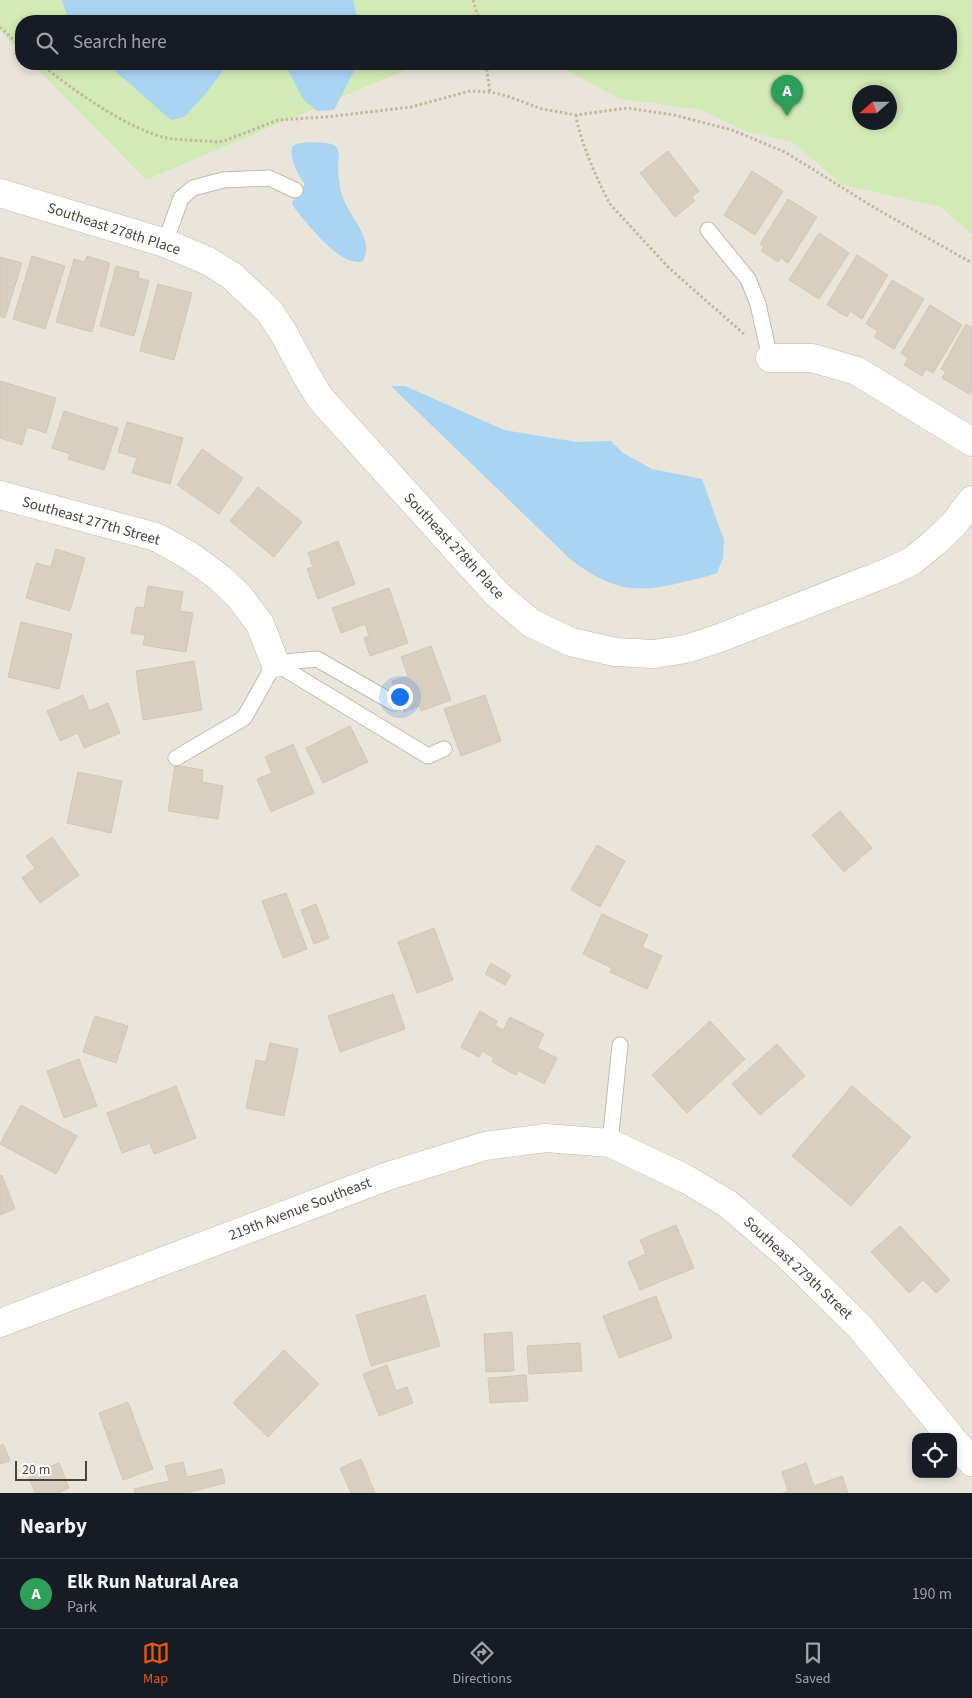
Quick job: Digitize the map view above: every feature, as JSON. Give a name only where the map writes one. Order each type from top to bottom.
[{"type":"street","name":"Southeast 278th Place","points":[[0,193],[165,243],[208,261],[232,276],[269,310],[320,398],[497,594],[531,623],[571,642],[615,652],[654,654],[686,649],[717,639],[912,561],[954,524],[972,500]]},
{"type":"street","points":[[770,358],[812,358],[857,371],[972,442]]},
{"type":"street","name":"Southeast 277th Street","points":[[1,499],[156,538],[190,556],[220,578],[239,596],[260,624],[275,663]]},
{"type":"street","name":"219th Avenue Southeast","points":[[0,1323],[388,1176],[442,1158],[485,1146],[546,1138],[610,1143]]},
{"type":"street","name":"Southeast 279th Street","points":[[610,1143],[686,1179],[728,1204],[786,1254],[860,1327],[948,1433]]},
{"type":"street","name":"Southeast 279th Street","points":[[957,1444],[972,1462]]},
{"type":"lane","points":[[165,243],[181,198],[193,188],[223,180],[269,178],[295,190]]},
{"type":"lane","points":[[708,230],[748,279],[758,304],[770,358]]},
{"type":"lane","points":[[275,663],[317,659],[394,703]]},
{"type":"lane","points":[[275,663],[428,756],[444,749]]},
{"type":"lane","points":[[176,758],[244,718],[275,663]]},
{"type":"lane","points":[[610,1143],[620,1045]]},
{"type":"path","points":[[473,0],[477,15]]},
{"type":"path","points":[[0,27],[15,41]]},
{"type":"path","points":[[49,70],[102,107],[146,130],[168,138],[218,142],[278,120],[326,117],[411,107],[470,92],[490,92],[542,109],[576,115],[628,108],[674,115],[732,130],[785,152],[874,208],[972,263]]},
{"type":"path","points":[[487,70],[490,92]]},
{"type":"path","points":[[576,115],[578,127],[610,204],[669,268],[770,358]]},
{"type":"shaded area","points":[[0,31],[15,47],[15,70],[38,70],[146,180],[406,70],[565,70],[621,99],[701,110],[747,132],[792,142],[842,185],[940,207],[972,234],[972,1493],[0,1493]]},
{"type":"green space","points":[[0,0],[972,0],[972,234],[940,207],[842,185],[792,142],[747,132],[701,110],[620,99],[565,70],[957,70],[957,15],[15,15],[15,47],[0,31]]},
{"type":"green space","points":[[38,70],[406,70],[146,180]]},
{"type":"water","points":[[62,0],[353,0],[357,15],[67,15]]},
{"type":"water","points":[[114,70],[223,70],[203,97],[184,117],[171,120]]},
{"type":"water","points":[[288,70],[354,70],[334,110],[317,111],[303,99]]},
{"type":"water","points":[[308,142],[332,144],[338,150],[338,171],[342,195],[364,237],[366,245],[363,261],[354,262],[335,251],[315,233],[293,206],[292,202],[302,190],[304,184],[293,162],[292,147],[296,144]]},
{"type":"water","points":[[391,386],[405,386],[504,430],[577,442],[611,441],[623,453],[652,469],[702,479],[724,540],[723,558],[717,573],[666,586],[650,588],[623,586],[597,577],[569,558]]},
{"type":"building","points":[[668,151],[699,191],[692,197],[695,201],[675,217],[640,173]]},
{"type":"building","points":[[752,171],[783,191],[755,235],[724,215]]},
{"type":"building","points":[[788,199],[817,217],[788,263],[781,258],[778,262],[761,251],[764,246],[760,244]]},
{"type":"building","points":[[819,233],[849,253],[819,299],[789,280]]},
{"type":"building","points":[[857,255],[888,275],[862,319],[850,311],[847,317],[827,305]]},
{"type":"building","points":[[32,256],[65,266],[45,329],[13,319]]},
{"type":"building","points":[[87,256],[110,263],[92,332],[56,322],[74,259],[85,262]]},
{"type":"building","points":[[0,257],[22,263],[5,318],[0,316]]},
{"type":"building","points":[[116,266],[139,272],[138,278],[149,281],[134,336],[100,326]]},
{"type":"building","points":[[892,280],[924,299],[894,349],[874,337],[878,331],[866,324]]},
{"type":"building","points":[[158,284],[192,293],[174,360],[140,351]]},
{"type":"building","points":[[930,305],[962,325],[933,373],[926,369],[922,376],[904,365],[908,358],[901,353]]},
{"type":"building","points":[[966,324],[972,328],[972,388],[969,394],[942,378],[946,372],[941,369]]},
{"type":"building","points":[[0,381],[56,398],[46,433],[27,427],[22,445],[0,438]]},
{"type":"building","points":[[64,411],[118,428],[104,470],[68,459],[70,454],[52,448]]},
{"type":"building","points":[[127,422],[183,438],[170,484],[132,473],[137,458],[118,452]]},
{"type":"building","points":[[202,449],[243,478],[219,514],[177,485]]},
{"type":"building","points":[[258,487],[302,522],[274,557],[230,521]]},
{"type":"building","points":[[338,541],[355,584],[318,599],[307,569],[313,567],[308,553]]},
{"type":"building","points":[[56,549],[85,558],[70,611],[26,598],[36,563],[51,567]]},
{"type":"building","points":[[148,586],[183,592],[180,611],[193,613],[186,652],[143,645],[145,635],[131,633],[136,607],[144,608]]},
{"type":"building","points":[[389,588],[408,643],[370,656],[364,638],[369,636],[365,624],[341,633],[332,608]]},
{"type":"building","points":[[21,622],[72,634],[59,689],[8,677]]},
{"type":"building","points":[[431,646],[451,700],[421,711],[419,706],[404,712],[392,681],[408,676],[401,657]]},
{"type":"building","points":[[194,661],[202,710],[143,720],[136,671]]},
{"type":"building","points":[[83,695],[89,711],[108,703],[120,733],[84,748],[78,733],[60,741],[47,711]]},
{"type":"building","points":[[485,695],[501,741],[461,756],[444,709]]},
{"type":"building","points":[[350,726],[368,762],[323,783],[306,748]]},
{"type":"building","points":[[293,744],[314,793],[271,812],[257,779],[272,773],[265,757]]},
{"type":"building","points":[[175,765],[203,770],[202,782],[223,786],[218,819],[168,811]]},
{"type":"building","points":[[78,772],[122,781],[111,833],[67,823]]},
{"type":"building","points":[[840,811],[872,848],[844,872],[812,835]]},
{"type":"building","points":[[52,837],[79,875],[40,903],[22,878],[35,868],[26,856]]},
{"type":"building","points":[[597,845],[625,861],[600,907],[571,890]]},
{"type":"building","points":[[286,893],[307,949],[283,958],[262,901]]},
{"type":"building","points":[[316,904],[329,938],[314,944],[301,910]]},
{"type":"building","points":[[602,914],[648,935],[642,947],[662,956],[647,989],[610,972],[612,968],[583,954]]},
{"type":"building","points":[[434,928],[453,980],[417,993],[398,942]]},
{"type":"building","points":[[491,963],[511,975],[505,985],[485,974]]},
{"type":"building","points":[[393,994],[405,1029],[340,1052],[328,1016]]},
{"type":"building","points":[[480,1011],[497,1021],[495,1025],[503,1030],[510,1017],[544,1034],[537,1048],[557,1058],[544,1084],[519,1071],[516,1075],[492,1062],[494,1058],[482,1051],[479,1057],[461,1047]]},
{"type":"building","points":[[95,1016],[128,1026],[116,1063],[83,1052]]},
{"type":"building","points":[[710,1021],[745,1059],[687,1113],[652,1075]]},
{"type":"building","points":[[270,1043],[298,1049],[284,1116],[246,1108],[256,1060],[266,1062]]},
{"type":"building","points":[[777,1044],[805,1076],[760,1115],[732,1084]]},
{"type":"building","points":[[79,1059],[97,1106],[64,1118],[47,1071]]},
{"type":"building","points":[[176,1086],[196,1138],[154,1154],[150,1143],[122,1153],[107,1113]]},
{"type":"building","points":[[852,1086],[911,1137],[851,1206],[792,1156]]},
{"type":"building","points":[[21,1105],[77,1136],[56,1174],[0,1144]]},
{"type":"building","points":[[2,1175],[15,1209],[0,1215],[0,1176]]},
{"type":"building","points":[[676,1225],[694,1268],[640,1290],[628,1262],[646,1254],[640,1240]]},
{"type":"building","points":[[900,1226],[950,1280],[936,1293],[923,1280],[909,1293],[871,1252]]},
{"type":"building","points":[[425,1295],[440,1346],[371,1366],[356,1315]]},
{"type":"building","points":[[656,1296],[672,1338],[619,1358],[603,1316]]},
{"type":"building","points":[[512,1332],[514,1371],[486,1372],[484,1334]]},
{"type":"building","points":[[580,1343],[582,1371],[529,1374],[527,1346]]},
{"type":"building","points":[[284,1350],[319,1384],[268,1437],[233,1403]]},
{"type":"building","points":[[387,1365],[396,1391],[407,1387],[413,1403],[379,1416],[363,1374]]},
{"type":"building","points":[[526,1375],[528,1401],[490,1403],[488,1378]]},
{"type":"building","points":[[128,1402],[153,1469],[123,1480],[99,1413]]},
{"type":"building","points":[[3,1444],[10,1461],[0,1464],[0,1446]]},
{"type":"building","points":[[361,1459],[375,1493],[351,1493],[340,1468]]},
{"type":"building","points":[[183,1462],[187,1477],[222,1469],[225,1483],[190,1493],[135,1493],[134,1489],[169,1481],[165,1466]]},
{"type":"building","points":[[59,1463],[69,1488],[58,1493],[35,1493],[28,1475]]},
{"type":"building","points":[[806,1463],[814,1486],[842,1476],[848,1493],[783,1493],[788,1491],[782,1472]]},
{"type":"place","name":"Elk Run Natural Area","points":[[787,116]]}]
